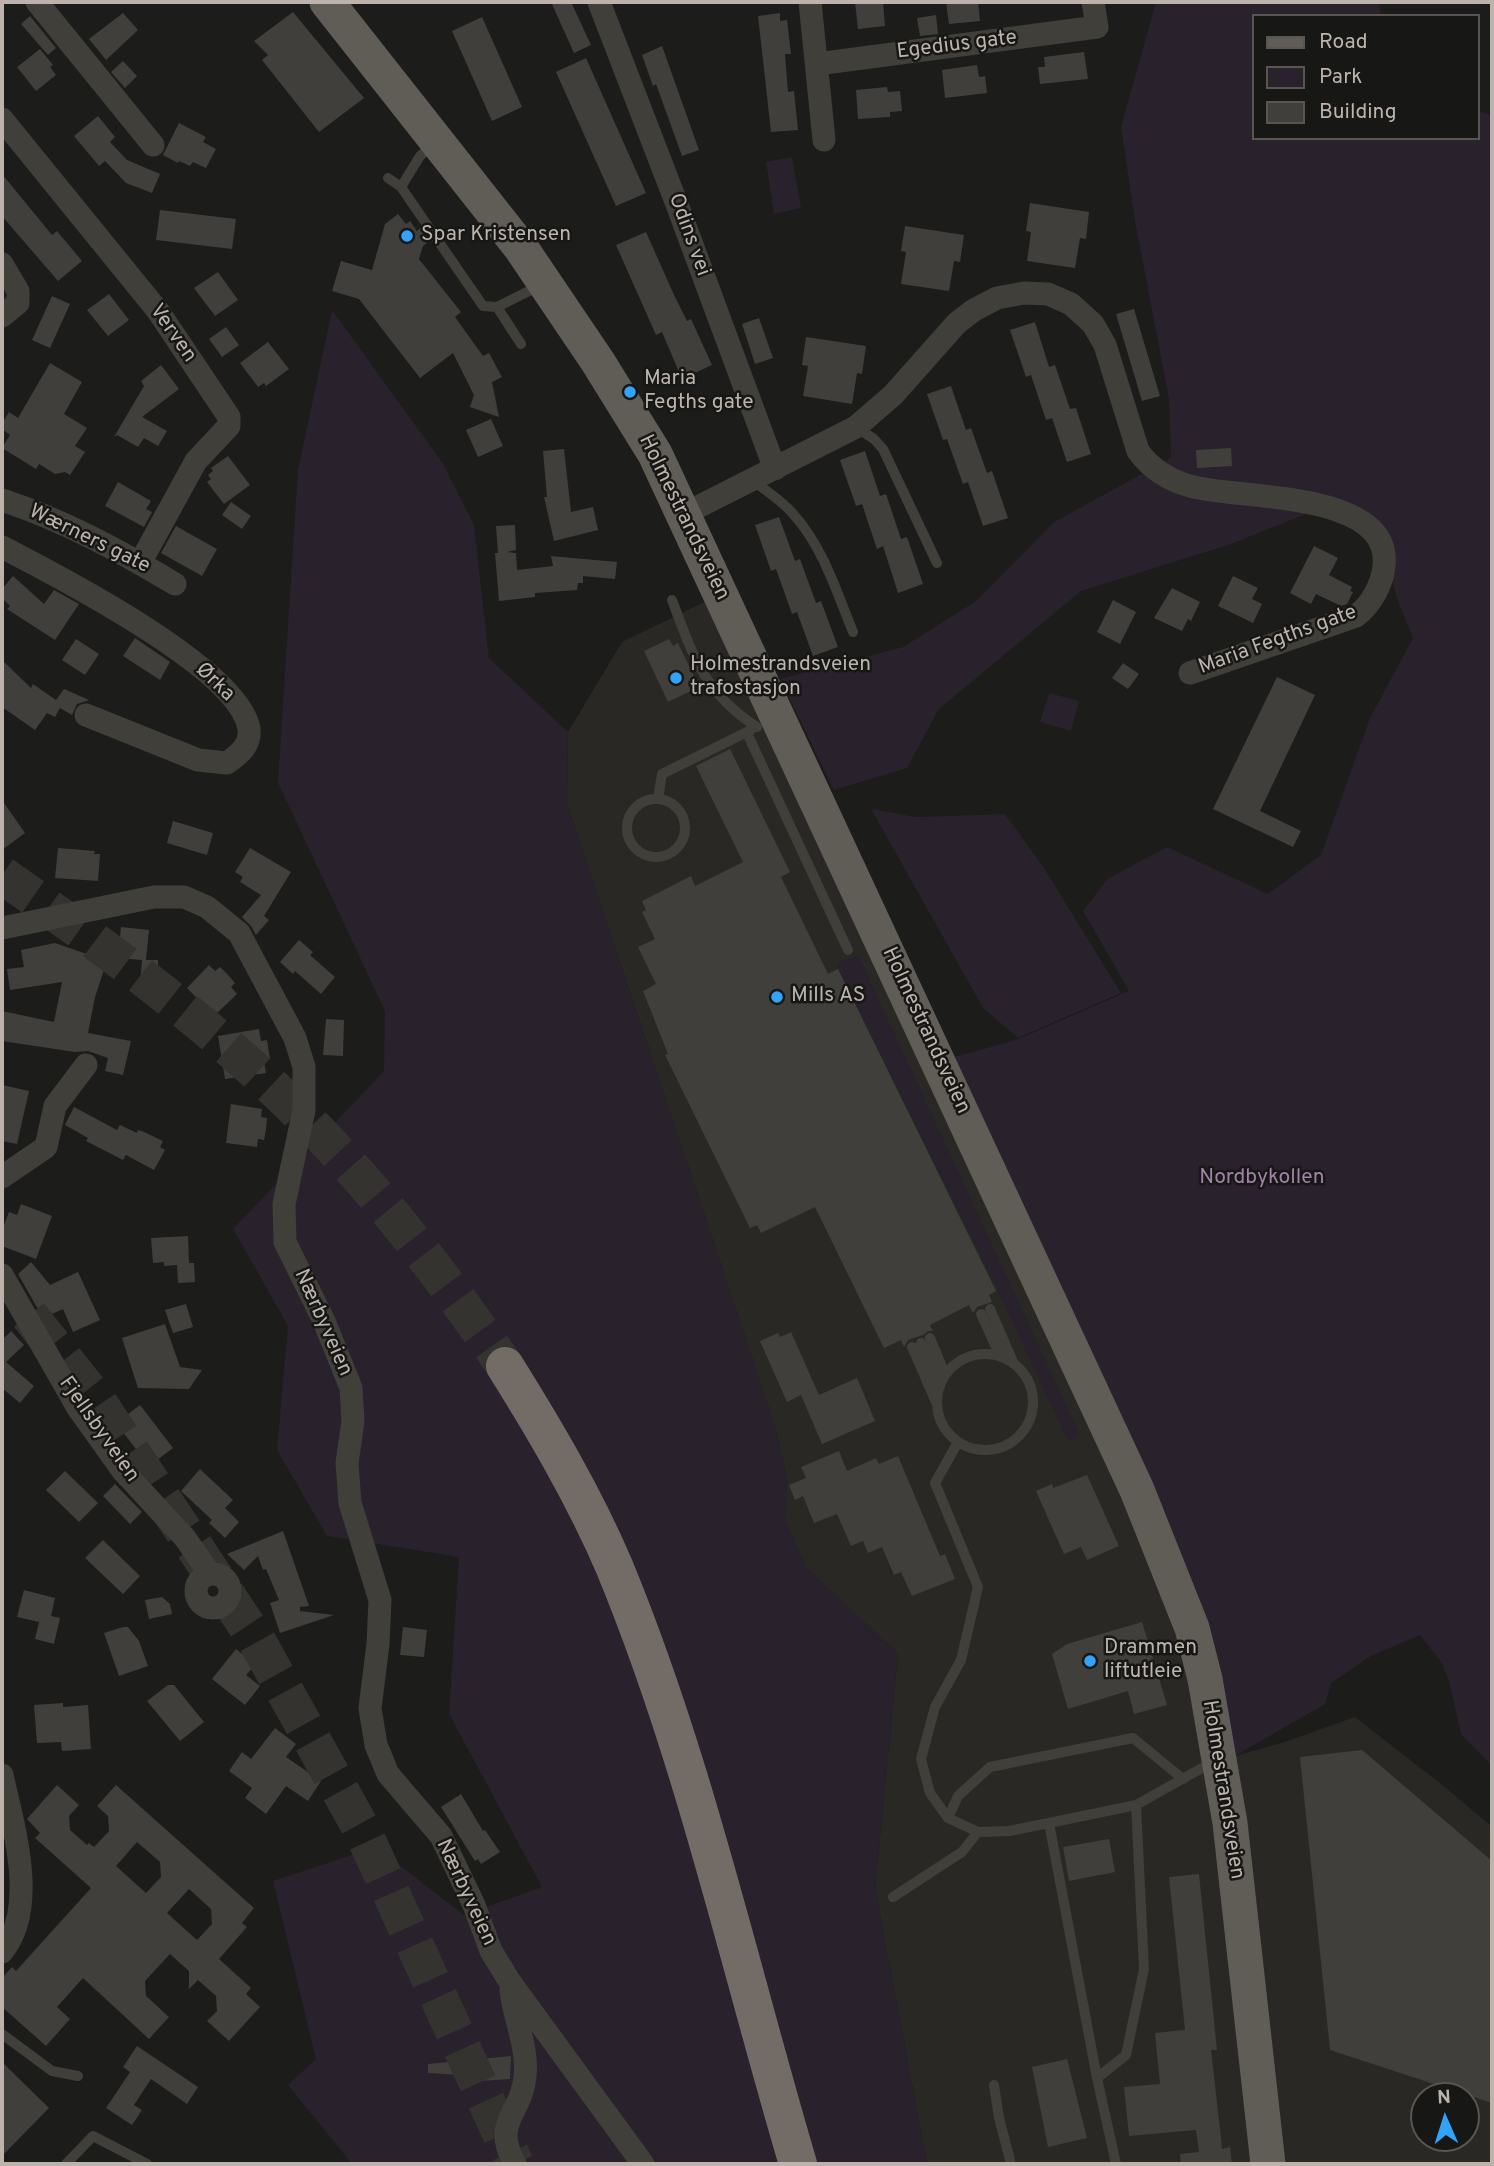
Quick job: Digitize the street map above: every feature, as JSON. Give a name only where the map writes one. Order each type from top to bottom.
[{"type":"highway","points":[[505,1366],[555,1449],[588,1512],[632,1612],[701,1820],[798,2164]]},
{"type":"main road","name":"Holmestrandsveien","points":[[327,2],[514,239],[655,454],[684,514],[768,722],[1137,1490],[1192,1628],[1205,1679],[1230,1823],[1268,2164]]},
{"type":"street","points":[[37,2],[153,145]]},
{"type":"street","name":"Odins vei","points":[[599,2],[775,469]]},
{"type":"street","points":[[810,2],[824,140]]},
{"type":"street","name":"Egedius gate","points":[[817,64],[1097,27],[1093,2]]},
{"type":"street","name":"Verven","points":[[2,119],[158,311],[229,417],[229,426],[196,461],[140,563]]},
{"type":"street","points":[[2,264],[18,291],[18,303],[2,316]]},
{"type":"street","name":"Maria Fegths gate","points":[[684,514],[856,427],[893,395],[948,333],[974,310],[998,298],[1024,293],[1048,295],[1071,304],[1093,324],[1105,345],[1138,451],[1149,466],[1190,486],[1273,496],[1324,507],[1365,524],[1378,537],[1383,549],[1383,570],[1372,600],[1356,616],[1190,673]]},
{"type":"street","name":"Wærners gate","points":[[2,500],[39,512],[140,563],[175,584]]},
{"type":"street","name":"Ørka","points":[[2,547],[47,570],[178,650],[223,687],[243,712],[250,732],[244,751],[227,763],[198,760],[86,715]]},
{"type":"street","name":"Nærbyveien","points":[[2,928],[154,897],[184,897],[207,907],[239,933],[295,1038],[304,1067],[304,1110],[284,1204],[285,1242],[324,1321],[351,1388],[353,1422],[347,1463],[350,1503],[380,1600],[370,1708],[376,1745],[388,1774],[441,1836],[474,1905],[491,1951],[510,1982],[643,2164]]},
{"type":"street","points":[[2,1177],[46,1147],[55,1106],[86,1065]]},
{"type":"street","name":"Fjellsbyveien","points":[[2,1275],[78,1408],[123,1471],[186,1538],[210,1574]]},
{"type":"street","points":[[2,1774],[19,1856],[20,1912],[9,1944],[2,1952]]},
{"type":"street","name":"Nærbyveien","points":[[510,1982],[513,2004],[523,2034],[526,2065],[523,2089],[504,2135],[514,2164]]},
{"type":"lane","points":[[401,187],[420,156],[437,141]]},
{"type":"lane","points":[[388,178],[401,187],[483,306],[497,307],[545,283]]},
{"type":"lane","points":[[497,307],[521,344]]},
{"type":"lane","points":[[856,427],[883,449],[937,563]]},
{"type":"lane","points":[[752,480],[784,505],[804,528],[822,559],[853,632]]},
{"type":"lane","points":[[672,600],[685,637],[710,686],[734,712],[768,722]]},
{"type":"lane","points":[[658,799],[662,774],[768,722]]},
{"type":"lane","points":[[747,733],[848,950]]},
{"type":"lane","points":[[658,799],[667,801],[681,813],[685,832],[677,849],[660,857],[650,857],[634,847],[626,829],[632,811],[648,800],[658,799]]},
{"type":"lane","points":[[1000,1356],[985,1311],[1014,1364]]},
{"type":"lane","points":[[921,1343],[945,1374]]},
{"type":"lane","points":[[921,1343],[940,1386]]},
{"type":"lane","points":[[921,1343],[940,1418],[947,1431],[958,1442],[979,1449],[1003,1446],[1017,1437],[1027,1424],[1032,1409],[1032,1392],[1026,1376],[1014,1364],[1000,1356],[983,1354],[955,1364],[945,1374],[937,1403]]},
{"type":"lane","points":[[958,1442],[934,1483],[978,1587],[961,1660],[935,1707],[921,1759],[930,1793],[947,1818],[978,1832],[1009,1831],[1136,1805],[1202,1768],[1220,1764]]},
{"type":"lane","points":[[947,1818],[958,1796],[990,1767],[1133,1738],[1183,1779]]},
{"type":"lane","points":[[1097,2078],[1126,2055],[1144,1969],[1136,1805]]},
{"type":"lane","points":[[1049,1823],[1116,2164]]},
{"type":"lane","points":[[893,1897],[962,1852],[978,1832]]},
{"type":"lane","points":[[2,2034],[52,2071],[78,2076]]},
{"type":"lane","points":[[994,2085],[1010,2164]]},
{"type":"lane","points":[[66,2164],[93,2136],[147,2164]]},
{"type":"shaded area","points":[[721,594],[1034,1274],[1235,1756],[1285,1742],[1355,1717],[1492,1827],[1492,2164],[927,2164],[875,1888],[898,1654],[806,1568],[784,1520],[787,1478],[774,1423],[567,803],[568,732],[622,642]]},
{"type":"green space","name":"Nordbykollen","points":[[1156,2],[1379,2],[1381,14],[1252,14],[1252,140],[1480,140],[1480,112],[1492,116],[1492,1766],[1461,1734],[1449,1681],[1441,1662],[1420,1635],[1371,1656],[1331,1683],[1325,1704],[1235,1756],[951,1058],[1016,1040],[1129,991],[1083,911],[1107,879],[1167,847],[1268,894],[1321,855],[1370,718],[1413,638],[1398,601],[1383,549],[1324,507],[1231,544],[1081,591],[939,709],[907,768],[834,790],[780,679],[903,647],[976,601],[1054,522],[1171,458],[1169,399],[1135,221],[1121,127]]},
{"type":"green space","points":[[792,157],[801,208],[774,214],[766,162]]},
{"type":"green space","points":[[332,310],[442,462],[474,525],[489,658],[568,732],[567,803],[774,1423],[787,1478],[785,1520],[807,1568],[898,1654],[875,1888],[927,2164],[352,2164],[288,2085],[316,2059],[273,1881],[376,1847],[464,1915],[542,1887],[449,1714],[459,1557],[327,1536],[277,1450],[288,1326],[233,1229],[384,1071],[385,1011],[278,783],[298,470]]},
{"type":"green space","points":[[1049,693],[1079,701],[1071,731],[1040,722]]},
{"type":"green space","points":[[871,809],[916,817],[1005,814],[1044,868],[1121,993],[1018,1038],[983,1008]]},
{"type":"green space","points":[[858,955],[1080,1435],[1068,1441],[998,1291],[838,969],[837,964]]},
{"type":"building","points":[[551,2],[571,2],[591,45],[574,53]]},
{"type":"building","points":[[855,2],[883,2],[885,26],[858,29]]},
{"type":"building","points":[[946,2],[978,2],[980,21],[949,24]]},
{"type":"building","points":[[293,12],[364,98],[319,132],[262,60],[268,55],[254,41]]},
{"type":"building","points":[[123,13],[138,30],[106,60],[89,39]]},
{"type":"building","points":[[780,13],[780,21],[787,20],[791,54],[785,54],[788,92],[794,91],[798,130],[771,132],[758,16]]},
{"type":"building","points":[[936,15],[938,34],[920,36],[917,18]]},
{"type":"building","points":[[30,16],[56,48],[48,55],[21,24]]},
{"type":"building","points":[[482,17],[522,107],[492,121],[452,31]]},
{"type":"building","points":[[662,46],[699,150],[682,156],[656,84],[653,86],[642,55]]},
{"type":"building","points":[[40,49],[53,65],[50,67],[56,75],[36,91],[17,67]]},
{"type":"building","points":[[1084,52],[1088,79],[1040,84],[1038,67],[1045,67],[1044,57]]},
{"type":"building","points":[[586,58],[646,193],[616,206],[556,72]]},
{"type":"building","points":[[123,61],[137,76],[125,88],[111,72]]},
{"type":"building","points":[[977,65],[979,77],[985,76],[987,93],[945,98],[942,70]]},
{"type":"building","points":[[887,87],[888,92],[900,91],[902,111],[890,112],[890,117],[858,119],[856,90]]},
{"type":"building","points":[[98,116],[115,137],[110,142],[127,160],[160,174],[152,193],[126,183],[105,161],[99,166],[74,136]]},
{"type":"building","points":[[179,123],[206,137],[203,142],[216,149],[206,168],[193,162],[190,166],[179,161],[178,163],[163,155]]},
{"type":"building","points":[[2,174],[52,235],[57,231],[82,261],[58,281],[2,216]]},
{"type":"building","points":[[1030,203],[1089,212],[1086,239],[1080,238],[1075,268],[1027,261],[1031,232],[1026,231]]},
{"type":"building","points":[[160,210],[236,219],[232,249],[156,240]]},
{"type":"building","points":[[398,214],[406,224],[410,221],[417,231],[420,228],[429,241],[423,246],[419,259],[461,312],[455,317],[483,356],[489,353],[502,377],[492,382],[499,417],[470,407],[474,395],[453,353],[420,378],[359,299],[332,291],[341,261],[372,270],[385,224]]},
{"type":"building","points":[[905,226],[964,235],[960,262],[954,261],[949,291],[901,284],[906,252],[901,251]]},
{"type":"building","points":[[646,232],[674,295],[687,321],[691,319],[712,365],[682,379],[662,332],[656,335],[616,245]]},
{"type":"building","points":[[218,272],[238,300],[215,316],[194,288]]},
{"type":"building","points":[[109,294],[129,320],[108,336],[87,310]]},
{"type":"building","points":[[52,296],[70,304],[50,348],[32,340]]},
{"type":"building","points":[[1134,309],[1160,396],[1142,401],[1116,314]]},
{"type":"building","points":[[759,318],[773,358],[755,364],[742,324]]},
{"type":"building","points":[[1035,322],[1049,367],[1055,365],[1070,409],[1076,408],[1091,454],[1067,462],[1052,418],[1046,420],[1031,375],[1026,377],[1010,330]]},
{"type":"building","points":[[226,327],[239,345],[222,357],[209,339]]},
{"type":"building","points":[[806,337],[866,346],[862,374],[857,373],[852,404],[803,396],[808,366],[802,365]]},
{"type":"building","points":[[268,342],[289,369],[266,386],[264,383],[258,387],[240,363]]},
{"type":"building","points":[[50,363],[82,382],[64,414],[87,428],[75,446],[85,452],[70,475],[65,472],[55,474],[39,464],[36,469],[2,448],[10,435],[2,429],[2,424],[9,412],[18,418]]},
{"type":"building","points":[[161,365],[179,389],[142,417],[167,431],[158,446],[144,438],[138,447],[117,435],[114,437],[144,386],[141,381]]},
{"type":"building","points":[[951,386],[966,430],[971,428],[987,473],[992,471],[1008,518],[983,526],[968,482],[963,484],[947,439],[943,440],[927,394]]},
{"type":"building","points":[[491,419],[503,446],[478,457],[466,430]]},
{"type":"building","points":[[1231,448],[1232,466],[1197,468],[1196,450]]},
{"type":"building","points":[[564,449],[571,512],[593,507],[598,530],[554,541],[544,497],[547,497],[543,451]]},
{"type":"building","points":[[865,451],[880,496],[886,494],[901,539],[907,537],[923,584],[898,593],[883,546],[877,549],[862,504],[856,506],[840,460]]},
{"type":"building","points":[[228,456],[250,485],[224,504],[207,482],[211,479],[208,475],[213,471],[211,468]]},
{"type":"building","points":[[118,482],[151,501],[146,509],[152,512],[144,527],[105,506]]},
{"type":"building","points":[[231,502],[251,516],[242,529],[222,515]]},
{"type":"building","points":[[779,517],[795,561],[800,559],[816,603],[821,601],[838,647],[813,656],[797,612],[792,614],[776,569],[771,571],[755,525]]},
{"type":"building","points":[[515,525],[516,550],[507,552],[516,553],[517,570],[553,566],[551,556],[617,562],[615,579],[583,576],[583,583],[578,583],[577,590],[535,593],[535,597],[499,601],[496,526]]},
{"type":"building","points":[[176,526],[217,549],[202,576],[161,553]]},
{"type":"building","points":[[1314,546],[1338,558],[1329,575],[1352,587],[1350,591],[1353,592],[1347,604],[1341,606],[1316,594],[1311,604],[1290,593]]},
{"type":"building","points":[[13,576],[44,604],[54,590],[79,604],[55,640],[7,609],[10,606],[2,598],[2,589]]},
{"type":"building","points":[[1233,576],[1258,588],[1252,599],[1262,604],[1253,623],[1218,606]]},
{"type":"building","points":[[1172,588],[1200,602],[1191,621],[1188,619],[1182,631],[1154,618]]},
{"type":"building","points":[[1113,600],[1136,612],[1120,644],[1097,632]]},
{"type":"building","points":[[135,638],[170,662],[160,680],[123,656]]},
{"type":"building","points":[[76,639],[99,654],[85,675],[62,660]]},
{"type":"building","name":"Holmestrandsveien trafostasjon","points":[[669,639],[673,646],[678,643],[699,687],[668,702],[644,651]]},
{"type":"building","points":[[2,660],[31,688],[33,684],[56,700],[64,689],[89,700],[77,704],[72,715],[60,708],[55,717],[47,713],[35,730],[2,707]]},
{"type":"building","points":[[1123,663],[1139,674],[1128,689],[1112,678]]},
{"type":"building","points":[[1277,677],[1315,695],[1260,811],[1301,831],[1293,847],[1213,809]]},
{"type":"building","points":[[730,749],[790,872],[781,877],[828,974],[838,969],[996,1291],[989,1295],[992,1302],[977,1307],[973,1313],[969,1305],[930,1325],[933,1331],[908,1340],[904,1347],[901,1340],[884,1348],[815,1207],[761,1233],[757,1225],[750,1228],[665,1055],[668,1054],[643,991],[656,984],[638,947],[655,939],[642,912],[646,910],[642,901],[691,876],[695,886],[743,862],[696,766]]},
{"type":"building","points":[[2,800],[25,833],[2,850]]},
{"type":"building","points":[[173,821],[213,833],[207,855],[167,843]]},
{"type":"building","points":[[58,848],[95,851],[94,854],[100,854],[98,881],[55,878]]},
{"type":"building","points":[[250,848],[291,872],[264,916],[269,920],[256,935],[242,917],[261,895],[240,882],[243,877],[235,872]]},
{"type":"building","points":[[121,927],[149,930],[146,960],[158,960],[159,999],[139,997],[142,960],[118,958]]},
{"type":"building","points":[[299,940],[313,952],[310,955],[335,977],[321,994],[295,971],[293,974],[280,962]]},
{"type":"building","points":[[55,943],[107,961],[95,997],[88,1033],[131,1041],[123,1075],[105,1071],[108,1058],[88,1051],[75,1052],[2,1041],[2,1011],[54,1022],[62,982],[10,990],[7,969],[24,967],[21,950]]},
{"type":"building","points":[[209,965],[215,971],[220,967],[228,975],[235,983],[231,987],[237,994],[214,1016],[187,988]]},
{"type":"building","points":[[326,1019],[344,1020],[343,1056],[323,1055]]},
{"type":"building","points":[[259,1029],[261,1041],[267,1040],[270,1059],[264,1061],[266,1073],[225,1079],[218,1036]]},
{"type":"building","points":[[2,1085],[29,1091],[17,1144],[2,1141]]},
{"type":"building","points":[[231,1104],[262,1109],[261,1117],[267,1118],[266,1129],[264,1140],[258,1139],[257,1147],[226,1143]]},
{"type":"building","points":[[74,1107],[117,1130],[120,1125],[163,1141],[160,1147],[165,1150],[154,1170],[126,1155],[123,1160],[86,1141],[88,1138],[65,1125]]},
{"type":"building","points":[[21,1204],[52,1216],[36,1259],[2,1246],[2,1230],[9,1212],[17,1215]]},
{"type":"building","points":[[188,1236],[189,1263],[194,1263],[195,1282],[178,1283],[177,1265],[153,1263],[151,1238]]},
{"type":"building","points":[[31,1262],[50,1285],[78,1272],[100,1320],[73,1332],[63,1309],[43,1318],[18,1274]]},
{"type":"building","points":[[186,1304],[193,1327],[173,1333],[165,1310]]},
{"type":"building","points":[[165,1324],[180,1367],[202,1370],[189,1389],[138,1388],[122,1338]]},
{"type":"building","points":[[11,1331],[24,1345],[6,1362],[34,1386],[20,1403],[2,1388],[2,1340]]},
{"type":"building","points":[[791,1332],[819,1395],[857,1378],[875,1421],[822,1444],[801,1395],[787,1402],[760,1341],[778,1333],[780,1337]]},
{"type":"building","points":[[140,1405],[173,1448],[149,1466],[116,1423]]},
{"type":"building","points":[[839,1451],[847,1471],[876,1458],[879,1464],[898,1456],[940,1556],[945,1554],[955,1579],[912,1596],[901,1572],[894,1575],[882,1547],[868,1553],[863,1541],[851,1546],[837,1514],[814,1523],[803,1496],[795,1500],[789,1485],[806,1478],[801,1467]]},
{"type":"building","points":[[200,1469],[233,1500],[225,1508],[239,1522],[225,1538],[209,1523],[212,1520],[181,1491]]},
{"type":"building","points":[[65,1471],[98,1503],[79,1522],[46,1490]]},
{"type":"building","points":[[1087,1475],[1119,1546],[1087,1560],[1081,1547],[1064,1554],[1036,1491],[1052,1484],[1053,1488]]},
{"type":"building","points":[[115,1484],[142,1512],[130,1524],[103,1496]]},
{"type":"building","points":[[283,1531],[309,1606],[300,1607],[300,1611],[334,1615],[280,1633],[270,1603],[279,1600],[258,1556],[244,1570],[227,1554]]},
{"type":"building","points":[[103,1540],[140,1576],[123,1594],[85,1558]]},
{"type":"building","points":[[24,1590],[55,1598],[51,1616],[60,1618],[54,1644],[35,1639],[39,1622],[17,1617]]},
{"type":"building","points":[[162,1597],[170,1604],[172,1614],[149,1619],[145,1600]]},
{"type":"building","points":[[1142,1622],[1167,1705],[1134,1714],[1128,1691],[1068,1709],[1052,1654],[1067,1644]]},
{"type":"building","points":[[128,1627],[139,1641],[148,1666],[119,1676],[104,1633]]},
{"type":"building","points":[[403,1627],[427,1630],[424,1657],[400,1655]]},
{"type":"building","points":[[236,1649],[255,1665],[246,1675],[260,1686],[245,1705],[212,1679]]},
{"type":"building","points":[[168,1685],[174,1685],[204,1722],[180,1741],[147,1701]]},
{"type":"building","points":[[63,1703],[63,1707],[88,1705],[91,1749],[62,1751],[61,1742],[37,1743],[34,1705]]},
{"type":"building","points":[[275,1728],[296,1744],[286,1757],[321,1781],[308,1801],[286,1786],[266,1814],[245,1798],[252,1788],[229,1771],[242,1752],[251,1759]]},
{"type":"building","points":[[1362,1750],[1492,1861],[1492,2103],[1480,2099],[1480,2082],[1428,2082],[1330,2050],[1300,1757]]},
{"type":"building","points":[[57,1785],[79,1805],[69,1816],[70,1830],[87,1845],[89,1843],[94,1847],[109,1831],[108,1816],[97,1806],[116,1785],[254,1908],[242,1923],[247,1927],[219,1959],[251,1988],[246,1994],[260,2007],[229,2041],[207,2021],[217,2011],[216,1996],[198,1980],[189,1989],[189,1971],[170,1954],[145,1981],[146,1996],[169,2017],[149,2039],[83,1978],[57,2007],[70,2019],[46,2046],[2,2007],[2,1978],[12,1967],[16,1971],[91,1888],[35,1838],[40,1833],[27,1819]],"holes":[[[137,1842],[160,1862],[161,1877],[146,1893],[116,1866]],[[189,1889],[211,1909],[212,1924],[197,1940],[167,1913]]]},
{"type":"building","points":[[461,1794],[483,1831],[485,1830],[500,1852],[481,1864],[478,1859],[475,1861],[441,1807]]},
{"type":"building","points":[[1109,1839],[1115,1872],[1069,1881],[1063,1847]]},
{"type":"building","points":[[1199,1874],[1217,2050],[1211,2050],[1222,2149],[1230,2147],[1232,2164],[1181,2164],[1180,2154],[1199,2152],[1196,2130],[1129,2136],[1124,2087],[1160,2084],[1155,2033],[1185,2030],[1169,1877]]},
{"type":"building","points":[[137,2046],[198,2087],[187,2104],[151,2079],[134,2105],[142,2110],[132,2125],[106,2108],[130,2072],[123,2067]]},
{"type":"building","points":[[511,2056],[510,2079],[481,2081],[480,2076],[428,2073],[428,2064]]},
{"type":"building","points":[[1067,2059],[1087,2138],[1048,2147],[1032,2067]]},
{"type":"building","points":[[2,2062],[49,2108],[2,2156]]},
{"type":"tunnel","points":[[2,875],[169,998],[286,1100],[348,1164],[396,1220],[505,1366]]},
{"type":"tunnel","points":[[29,1315],[97,1401],[257,1641],[363,1832],[515,2164]]},
{"type":"place","name":"Spar Kristensen","points":[[407,236]]},
{"type":"place","name":"Maria Fegths gate","points":[[630,392]]},
{"type":"place","name":"Holmestrandsveien trafostasjon","points":[[676,678]]},
{"type":"place","name":"Mills AS","points":[[777,997]]},
{"type":"place","name":"Drammen liftutleie","points":[[1090,1661]]}]
